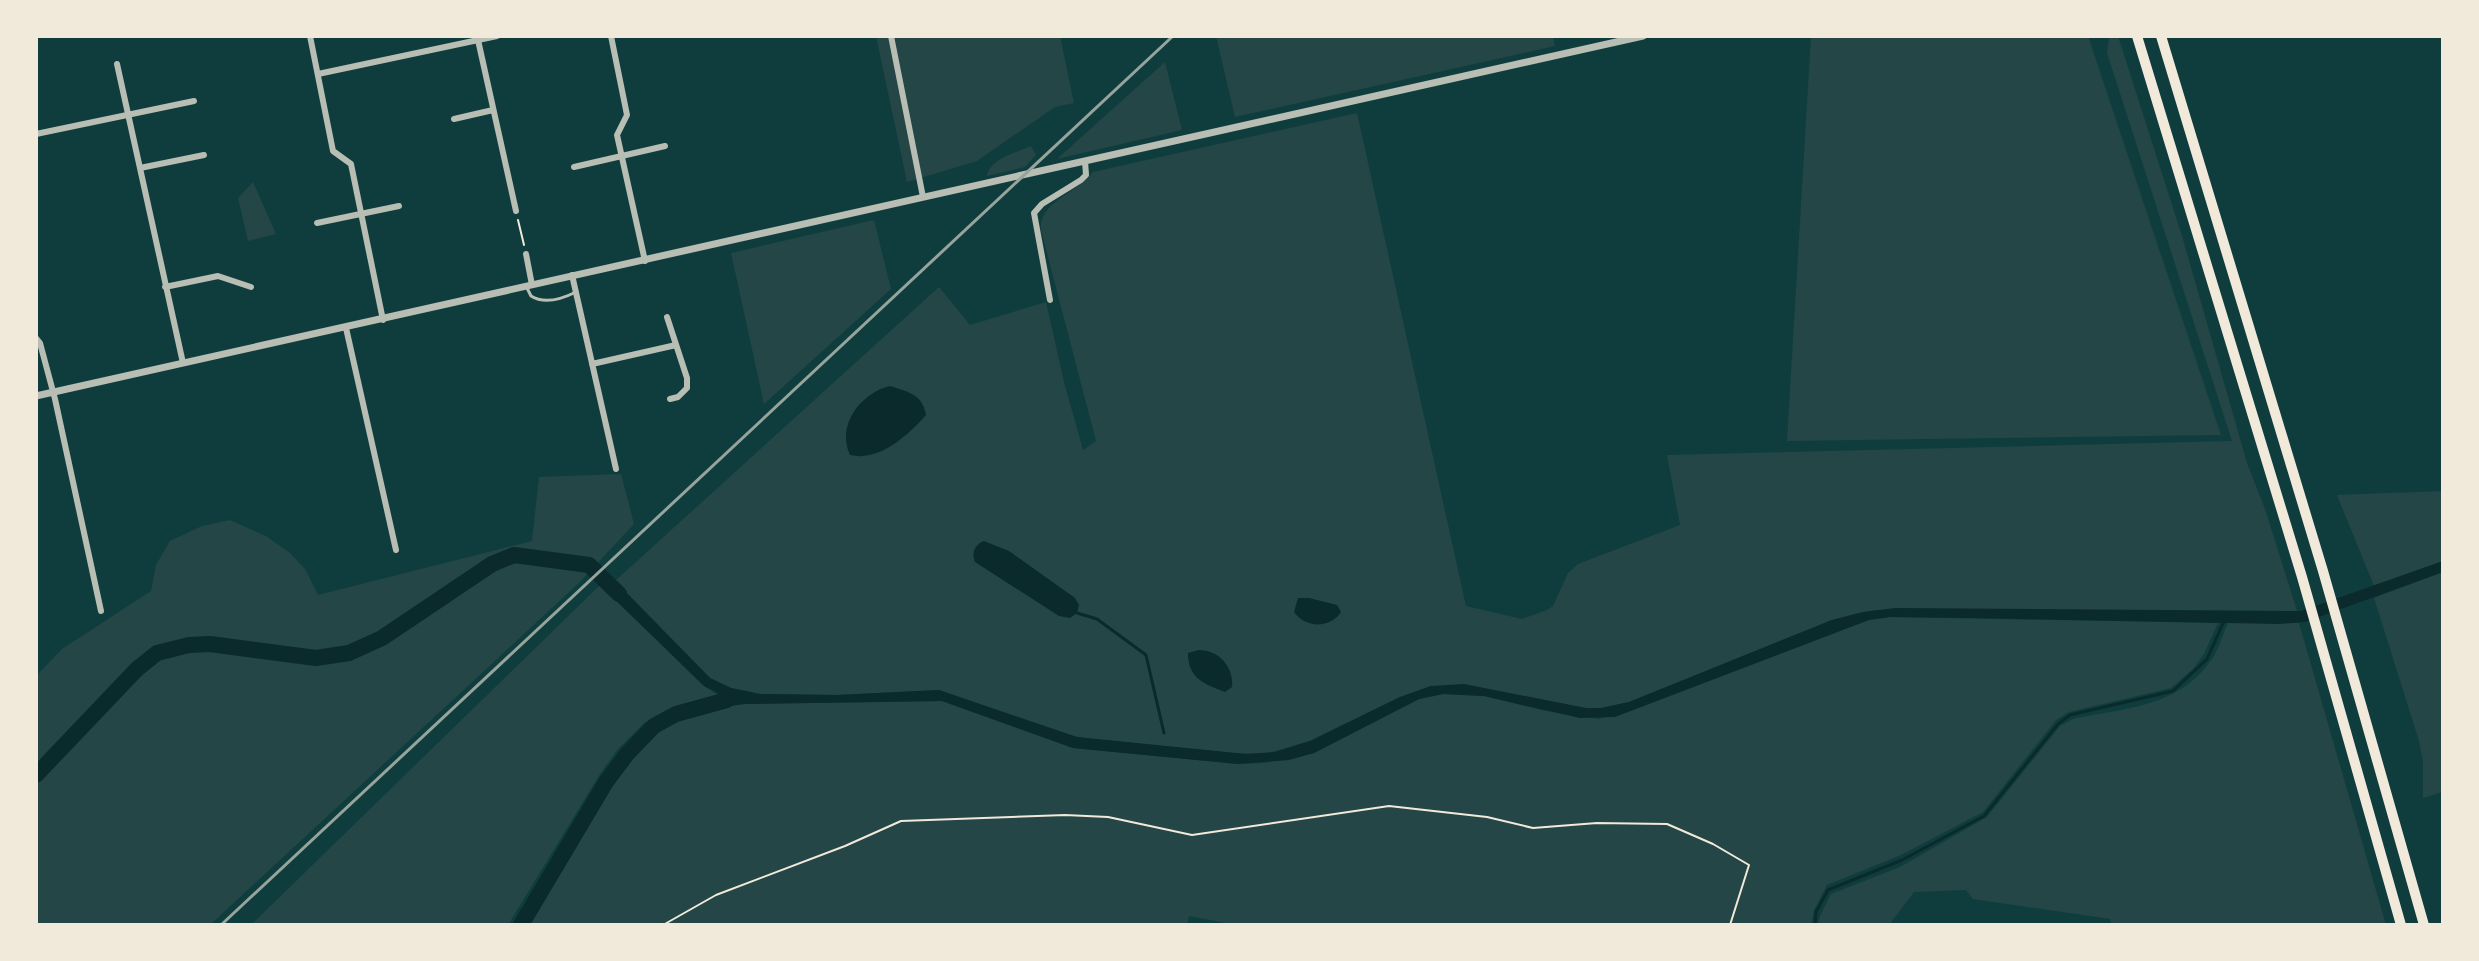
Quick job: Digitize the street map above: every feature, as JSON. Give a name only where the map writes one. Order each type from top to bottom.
[{"type":"highway","points":[[2137,36],[2302,577],[2401,925]]},
{"type":"highway","points":[[2161,36],[2323,571],[2424,925]]},
{"type":"street","points":[[310,36],[333,151],[351,164],[383,320]]},
{"type":"street","points":[[318,74],[497,36]]},
{"type":"street","points":[[611,36],[627,115],[617,135],[645,261]]},
{"type":"street","points":[[891,36],[923,197]]},
{"type":"street","points":[[36,396],[1643,36]]},
{"type":"street","points":[[478,38],[516,211]]},
{"type":"street","points":[[117,64],[183,363]]},
{"type":"street","points":[[36,134],[194,101]]},
{"type":"street","points":[[454,119],[493,110]]},
{"type":"street","points":[[574,167],[665,146]]},
{"type":"street","points":[[140,168],[204,155]]},
{"type":"street","points":[[1050,300],[1034,213],[1042,204],[1086,175],[1085,161]]},
{"type":"street","points":[[317,223],[399,206]]},
{"type":"street","points":[[526,254],[530,286]]},
{"type":"street","points":[[572,275],[616,469]]},
{"type":"street","points":[[165,287],[218,276],[251,287]]},
{"type":"street","points":[[667,317],[687,378],[687,388],[678,397],[670,399]]},
{"type":"street","points":[[346,328],[396,550]]},
{"type":"street","points":[[36,338],[54,393],[101,611]]},
{"type":"street","points":[[592,364],[676,345]]},
{"type":"lane","points":[[530,286],[531,296],[543,301],[576,292]]},
{"type":"path","points":[[516,211],[526,254]]},
{"type":"path","points":[[663,925],[716,895],[845,846],[901,821],[1065,815],[1108,817],[1192,835],[1389,806],[1487,817],[1533,828],[1597,823],[1667,824],[1713,844],[1749,865],[1730,925]]},
{"type":"shaded area","points":[[876,36],[1060,36],[1074,103],[1055,107],[977,161],[907,182]]},
{"type":"shaded area","points":[[1216,36],[1553,36],[1555,46],[1235,117]]},
{"type":"shaded area","points":[[1811,36],[2088,36],[2221,435],[1787,441]]},
{"type":"shaded area","points":[[2118,36],[2182,236],[2247,463],[2297,611],[1876,610],[1832,620],[1629,702],[1586,708],[1431,686],[1400,697],[1310,741],[1265,754],[1084,738],[1064,734],[939,690],[837,695],[760,694],[731,688],[710,678],[615,581],[939,287],[970,325],[1046,302],[1083,450],[1096,441],[1041,230],[1046,212],[1093,172],[1357,113],[1466,606],[1522,619],[1547,610],[1553,606],[1568,573],[1578,564],[1680,525],[1667,455],[2232,441],[2107,53],[2109,38]]},
{"type":"shaded area","points":[[1165,62],[1182,130],[1057,159]]},
{"type":"shaded area","points":[[1031,146],[1036,155],[1025,167],[987,176],[998,161]]},
{"type":"shaded area","points":[[253,182],[276,234],[248,241],[238,198]]},
{"type":"shaded area","points":[[874,220],[891,289],[764,404],[731,253]]},
{"type":"shaded area","points":[[890,386],[918,399],[926,415],[911,431],[882,451],[872,455],[850,455],[846,433],[854,412],[870,396]]},
{"type":"shaded area","points":[[621,474],[634,524],[580,582],[210,925],[36,925],[36,676],[62,649],[151,591],[156,565],[170,541],[202,526],[230,520],[266,536],[290,553],[305,569],[318,595],[532,541],[539,477]]},
{"type":"shaded area","points":[[2443,491],[2443,561],[2374,586],[2337,495]]},
{"type":"shaded area","points":[[984,541],[1009,551],[1075,598],[1079,605],[1077,613],[1070,618],[1059,616],[975,562],[975,549]]},
{"type":"shaded area","points":[[2443,561],[2443,572],[2305,622],[1890,617],[1869,620],[1615,717],[1580,718],[1484,696],[1443,694],[1419,699],[1314,753],[1289,760],[1238,764],[1073,748],[942,701],[744,704],[709,709],[706,700],[717,697],[718,693],[704,686],[600,585],[610,576],[710,678],[731,688],[760,694],[837,695],[939,690],[1077,737],[1246,754],[1275,752],[1310,741],[1400,697],[1431,686],[1464,684],[1586,708],[1629,702],[1832,620],[1863,612],[1895,608],[2301,611]]},
{"type":"shaded area","points":[[2443,572],[2443,792],[2423,798],[2423,762],[2419,741],[2374,598]]},
{"type":"shaded area","points":[[600,585],[704,686],[719,696],[689,703],[644,723],[618,749],[508,925],[251,925]]},
{"type":"shaded area","points":[[1298,598],[1337,605],[1341,612],[1324,624],[1311,624],[1294,612]]},
{"type":"shaded area","points":[[1890,617],[2218,623],[2204,654],[2193,669],[2171,688],[2069,712],[2056,720],[1983,812],[1901,855],[1827,885],[1814,910],[1811,925],[1236,925],[1189,916],[1187,925],[521,925],[606,782],[627,754],[635,754],[653,735],[675,719],[720,707],[942,701],[1073,748],[1238,764],[1264,763],[1314,753],[1419,699],[1443,694],[1484,696],[1546,711],[1599,719],[1848,627]]},
{"type":"shaded area","points":[[2228,623],[2299,623],[2386,925],[2112,925],[2110,919],[1973,899],[1966,890],[1914,892],[1889,925],[1818,925],[1831,894],[1900,867],[1987,817],[2060,726],[2073,719],[2165,698],[2196,678],[2212,659]]},
{"type":"shaded area","points":[[1199,650],[1213,653],[1224,661],[1232,687],[1225,692],[1204,683],[1194,674],[1188,653]]},
{"type":"waterway","points":[[36,775],[137,669],[157,653],[189,645],[210,644],[316,658],[349,653],[382,638],[492,564],[514,555],[589,565],[619,594]]},
{"type":"waterway","points":[[1077,613],[1097,619],[1146,655],[1164,733]]},
{"type":"waterway","points":[[1815,925],[1816,912],[1828,890],[1902,860],[1984,816],[2058,724],[2070,715],[2173,691],[2207,659],[2225,619]]},
{"type":"waterway","points":[[521,925],[606,782],[627,754],[654,726],[676,714],[727,700]]},
{"type":"railway","points":[[221,925],[1173,36]]}]
